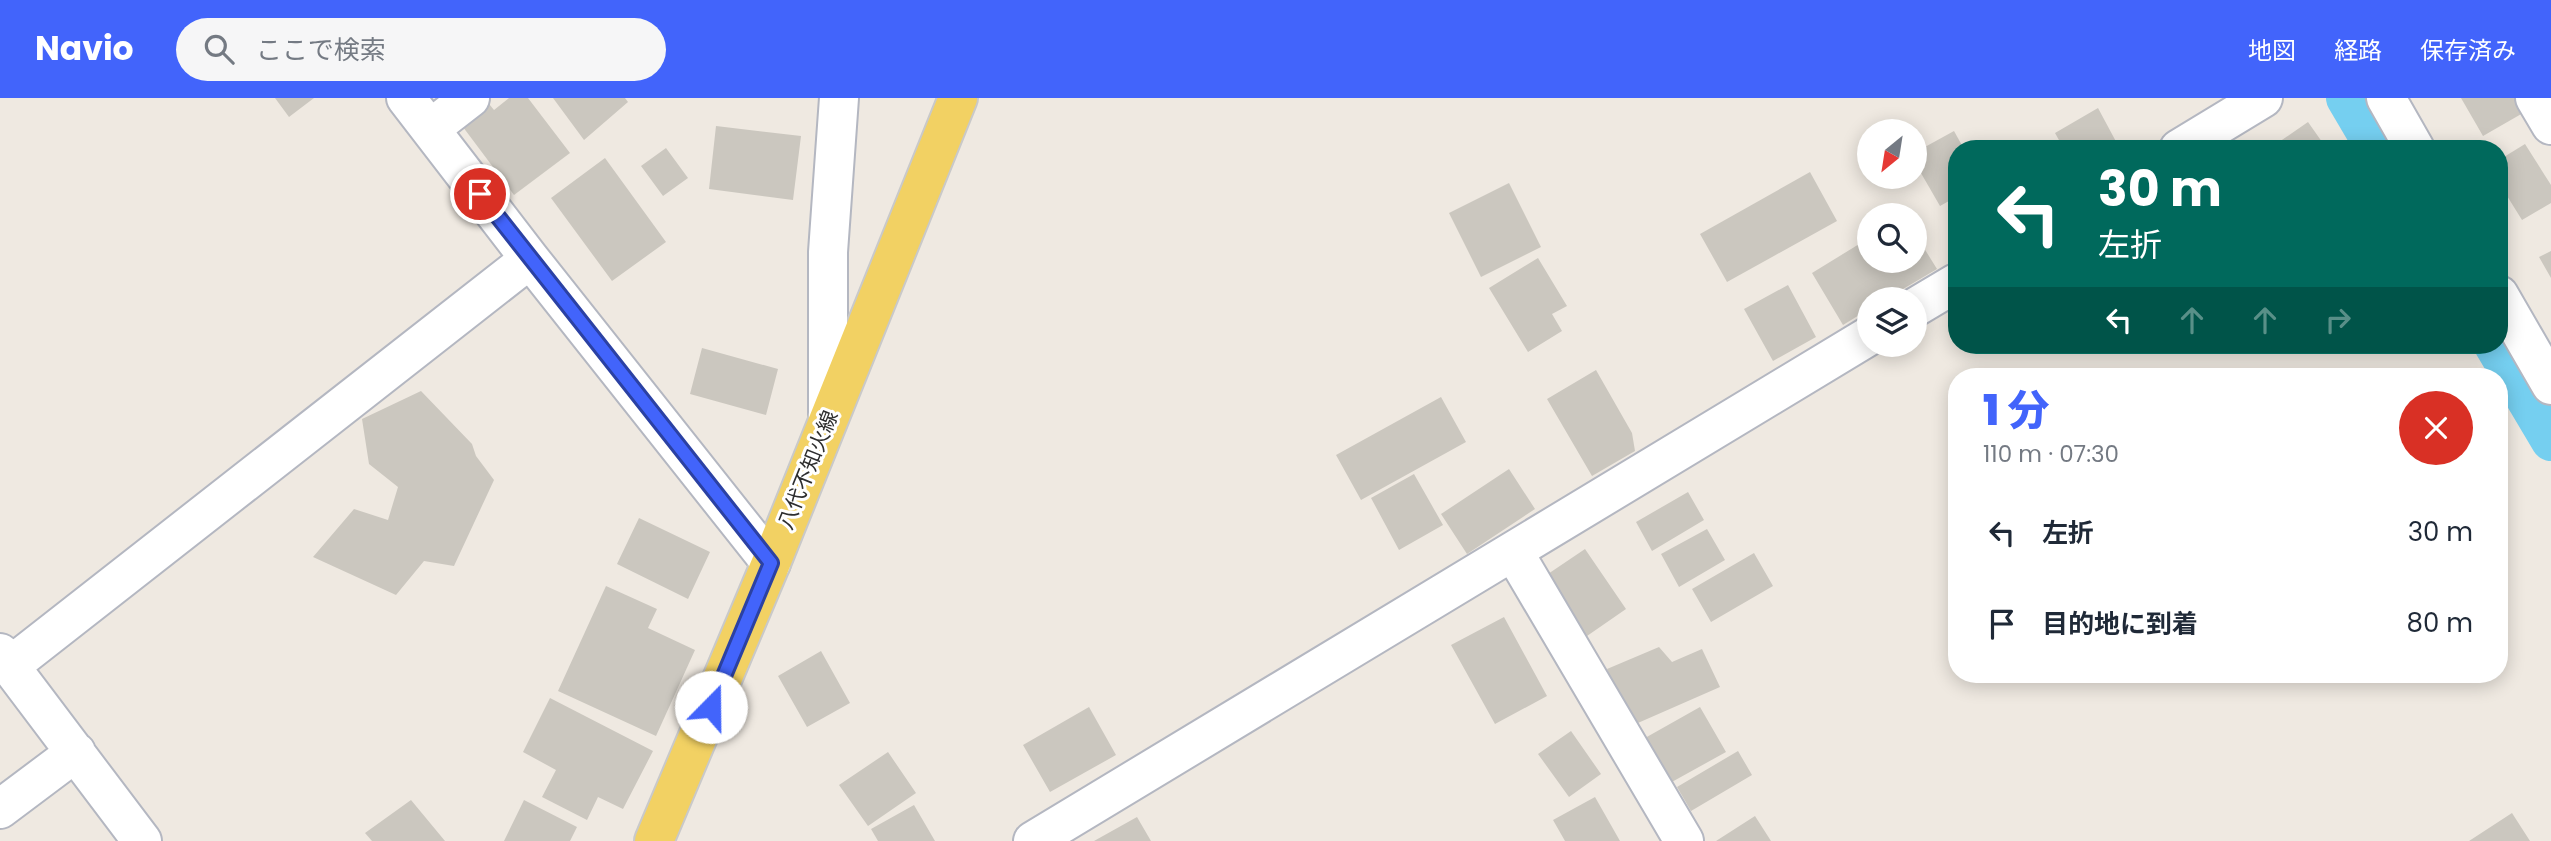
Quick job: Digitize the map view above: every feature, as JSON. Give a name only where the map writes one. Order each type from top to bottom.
[{"type":"main road","name":"八代不知火線","points":[[654,841],[771,563],[958,98]]},
{"type":"street","points":[[406,98],[771,563]]},
{"type":"street","points":[[430,129],[470,98]]},
{"type":"street","points":[[828,420],[828,252],[839,98]]},
{"type":"street","points":[[2194,140],[2263,98]]},
{"type":"street","points":[[2386,98],[2410,140]]},
{"type":"street","points":[[2535,98],[2551,125]]},
{"type":"street","points":[[142,841],[5,659],[530,259]]},
{"type":"street","points":[[1927,301],[1948,288]]},
{"type":"street","points":[[2508,311],[2551,385]]},
{"type":"street","points":[[1033,841],[1857,343]]},
{"type":"street","points":[[1514,551],[1684,841]]},
{"type":"street","points":[[0,809],[76,752]]},
{"type":"building","points":[[275,98],[314,98],[289,117]]},
{"type":"building","points":[[509,98],[528,98],[570,153],[514,195],[457,119],[485,99],[494,110]]},
{"type":"building","points":[[553,98],[625,98],[628,102],[584,140]]},
{"type":"building","points":[[2461,98],[2514,98],[2523,113],[2483,136]]},
{"type":"building","points":[[2098,108],[2115,140],[2059,140],[2055,133]]},
{"type":"building","points":[[2308,122],[2321,140],[2282,140]]},
{"type":"building","points":[[716,126],[801,136],[793,200],[709,189]]},
{"type":"building","points":[[1954,131],[1959,140],[1948,140],[1948,202],[1940,206],[1927,184],[1927,146]]},
{"type":"building","points":[[2525,144],[2551,185],[2551,203],[2522,220],[2508,197],[2508,154]]},
{"type":"building","points":[[666,148],[688,178],[663,196],[641,166]]},
{"type":"building","points":[[605,158],[666,242],[612,281],[551,198]]},
{"type":"building","points":[[1810,172],[1837,221],[1727,282],[1700,234]]},
{"type":"building","points":[[1509,183],[1541,247],[1481,277],[1449,213]]},
{"type":"building","points":[[1857,245],[1857,273],[1927,273],[1927,253],[1937,269],[1906,287],[1857,287],[1857,316],[1843,325],[1812,273]]},
{"type":"building","points":[[2551,251],[2551,278],[2539,257]]},
{"type":"building","points":[[1538,258],[1567,306],[1552,314],[1562,331],[1528,352],[1489,288]]},
{"type":"building","points":[[1788,285],[1816,337],[1773,361],[1744,309]]},
{"type":"building","points":[[702,348],[778,369],[766,415],[690,394]]},
{"type":"building","points":[[1596,370],[1632,433],[1635,451],[1592,476],[1547,399]]},
{"type":"building","points":[[421,391],[472,444],[476,456],[494,480],[454,566],[424,561],[396,595],[313,557],[354,509],[388,520],[398,487],[369,464],[362,419]]},
{"type":"building","points":[[1441,397],[1466,442],[1361,500],[1336,455]]},
{"type":"building","points":[[1509,469],[1535,509],[1467,554],[1441,514]]},
{"type":"building","points":[[1414,474],[1443,525],[1399,550],[1371,498]]},
{"type":"building","points":[[1688,492],[1704,520],[1652,551],[1636,522]]},
{"type":"building","points":[[639,518],[710,552],[688,599],[617,564]]},
{"type":"building","points":[[1707,529],[1725,560],[1679,587],[1661,554]]},
{"type":"building","points":[[1585,549],[1626,609],[1587,636],[1545,576]]},
{"type":"building","points":[[1754,553],[1773,586],[1711,622],[1692,589]]},
{"type":"building","points":[[606,586],[657,609],[648,628],[695,650],[656,736],[558,691]]},
{"type":"building","points":[[1504,617],[1547,696],[1495,724],[1451,645]]},
{"type":"building","points":[[1659,647],[1672,662],[1702,649],[1720,687],[1631,726],[1607,669]]},
{"type":"building","points":[[821,651],[850,703],[807,727],[778,676]]},
{"type":"building","points":[[550,698],[653,751],[623,809],[598,797],[587,820],[542,797],[556,770],[523,752]]},
{"type":"building","points":[[1089,707],[1116,755],[1050,792],[1023,745]]},
{"type":"building","points":[[1700,707],[1726,752],[1670,783],[1645,738]]},
{"type":"building","points":[[1571,731],[1601,774],[1569,797],[1538,754]]},
{"type":"building","points":[[1738,751],[1752,775],[1691,811],[1677,787]]},
{"type":"building","points":[[888,752],[916,793],[868,826],[839,785]]},
{"type":"building","points":[[1595,797],[1620,841],[1565,841],[1553,820]]},
{"type":"building","points":[[411,800],[445,841],[372,841],[365,833]]},
{"type":"building","points":[[524,800],[577,827],[570,841],[504,841]]},
{"type":"building","points":[[914,805],[935,841],[878,841],[871,829]]},
{"type":"building","points":[[2512,813],[2530,841],[2469,841]]},
{"type":"building","points":[[1755,816],[1771,841],[1716,841]]},
{"type":"building","points":[[1137,817],[1151,841],[1094,841]]},
{"type":"waterway","points":[[2346,98],[2371,140]]},
{"type":"waterway","points":[[2499,354],[2508,368]]},
{"type":"waterway","points":[[2508,369],[2551,441]]},
{"type":"route","points":[[480,194],[771,563],[711,707]]}]
